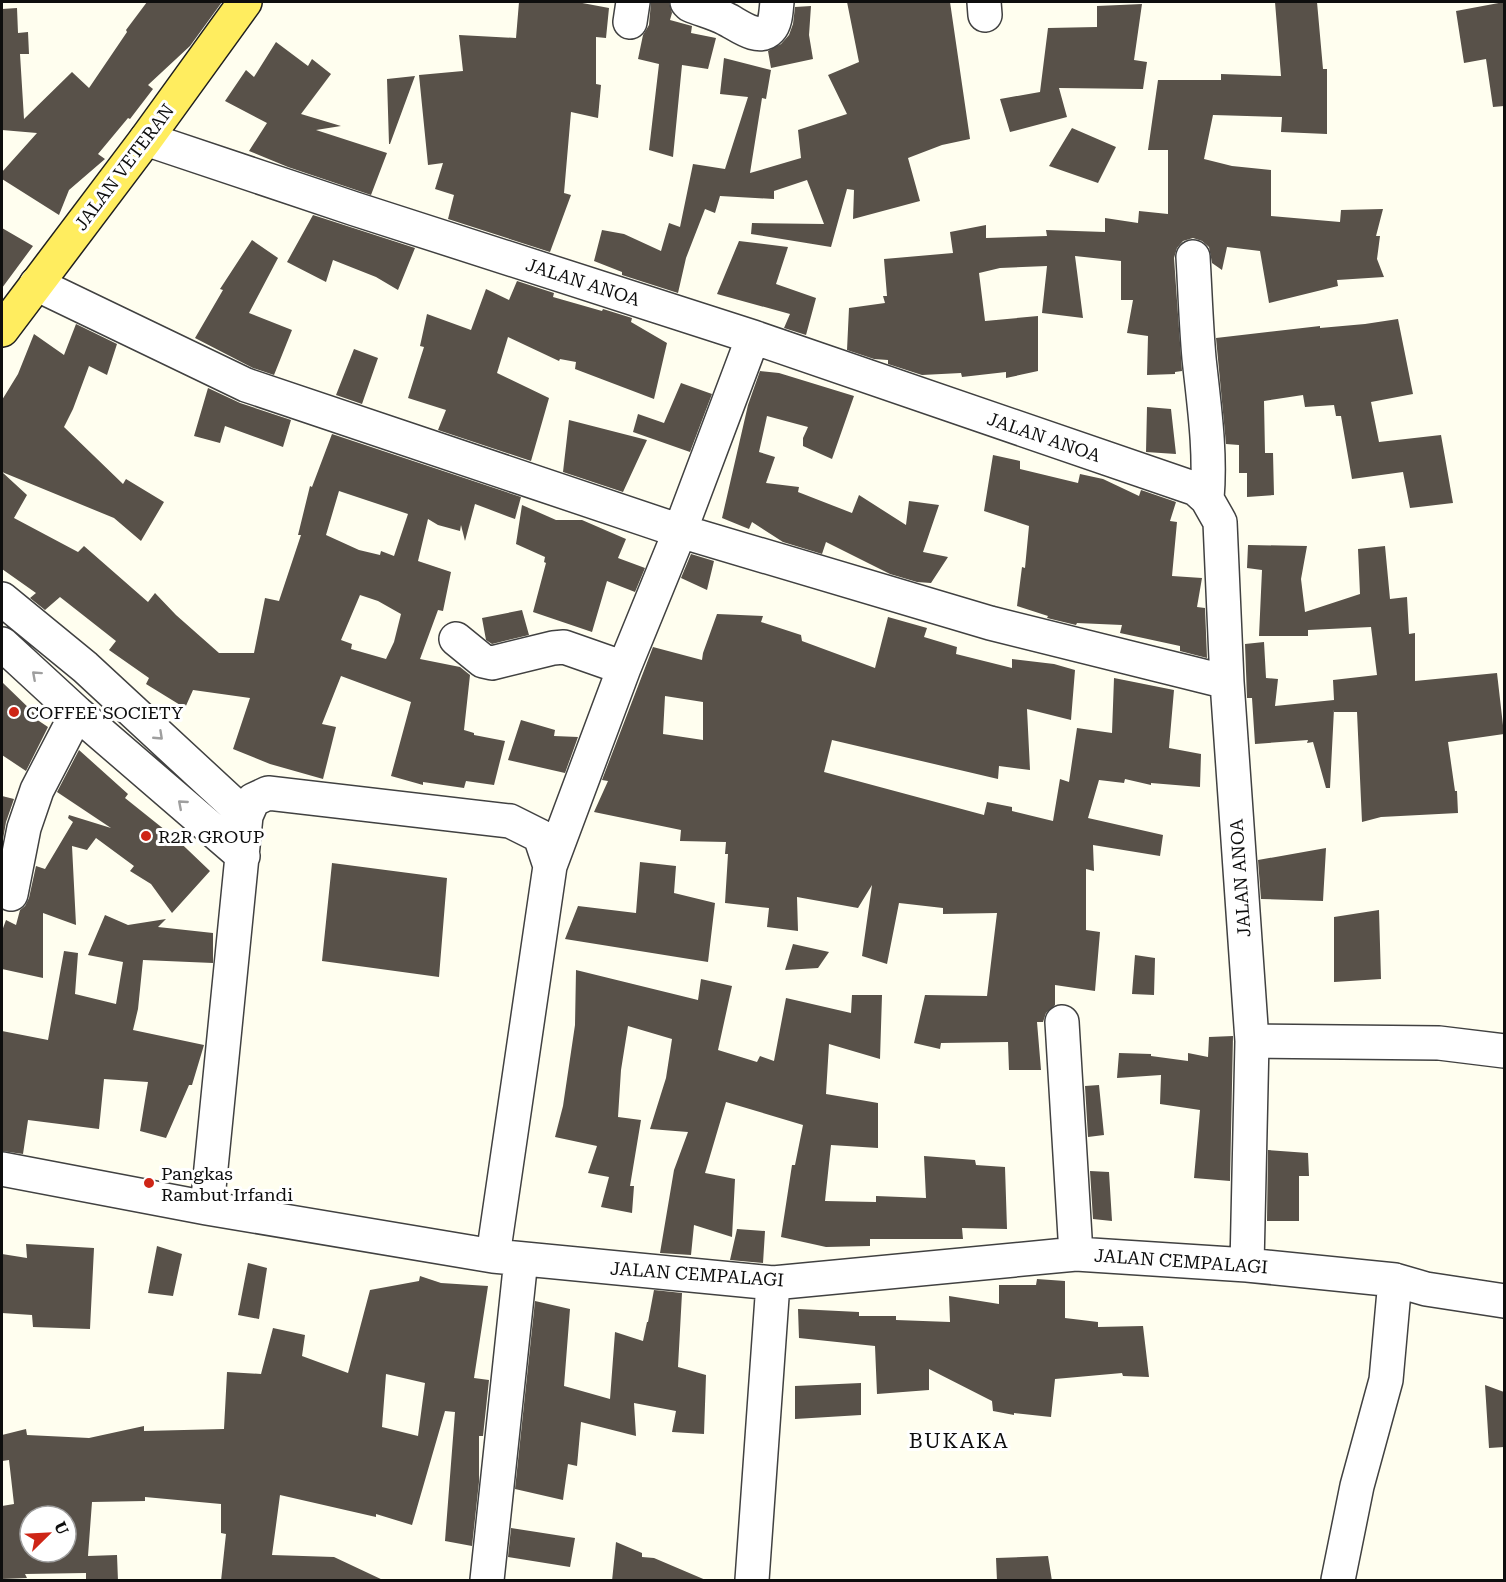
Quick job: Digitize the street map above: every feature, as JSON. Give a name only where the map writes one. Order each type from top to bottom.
[{"type":"main road","name":"JALAN VETERAN","points":[[2,330],[146,139],[245,2]]},
{"type":"street","points":[[687,2],[754,33],[763,33],[770,29],[775,19],[777,2]]},
{"type":"street","name":"JALAN ANOA","points":[[146,139],[753,337],[1196,489],[1207,500],[1220,522],[1227,682],[1252,1041],[1247,1265]]},
{"type":"street","points":[[1193,257],[1199,357],[1208,439],[1207,500]]},
{"type":"street","points":[[36,285],[246,385],[680,531],[990,622],[1227,682]]},
{"type":"street","points":[[487,1581],[507,1257],[550,866],[624,668],[680,531],[753,337]]},
{"type":"street","points":[[2,599],[85,667],[246,816]]},
{"type":"street","points":[[456,639],[483,661],[492,663],[564,647],[624,668]]},
{"type":"street","points":[[2,644],[77,713],[243,856]]},
{"type":"street","points":[[11,894],[24,828],[38,790],[77,713]]},
{"type":"street","points":[[207,1208],[246,816],[253,800],[268,793],[510,821],[540,836],[550,866]]},
{"type":"street","points":[[1062,1022],[1076,1254]]},
{"type":"street","points":[[1252,1041],[1438,1043],[1504,1051]]},
{"type":"street","name":"JALAN CEMPALAGI","points":[[2,1169],[207,1208],[507,1257],[773,1283],[1076,1254],[1247,1265],[1395,1280],[1426,1289],[1504,1301]]},
{"type":"street","points":[[1338,1581],[1358,1486],[1386,1380],[1395,1280]]},
{"type":"street","points":[[752,1581],[773,1283]]},
{"type":"building","points":[[147,2],[222,2],[190,46],[148,85],[153,89],[130,119],[128,118],[98,154],[105,159],[69,190],[59,215],[2,179],[2,172],[37,133],[2,130],[2,9],[17,8],[18,33],[28,32],[29,54],[20,54],[24,119],[72,72],[89,88]]},
{"type":"building","points":[[519,2],[577,2],[609,8],[606,38],[596,37],[596,84],[601,85],[598,118],[571,112],[564,193],[571,195],[550,252],[448,219],[454,195],[435,189],[443,163],[428,165],[419,75],[463,71],[459,35],[516,38]]},
{"type":"building","points":[[651,2],[669,2],[672,13],[670,20],[692,26],[691,33],[716,38],[708,69],[682,65],[673,157],[649,150],[659,64],[638,59],[643,35],[649,25]]},
{"type":"building","points":[[847,2],[950,2],[970,139],[942,145],[908,158],[920,201],[853,219],[854,190],[847,189],[831,247],[751,234],[752,223],[824,224],[807,180],[774,191],[774,199],[720,196],[715,213],[705,209],[686,258],[678,293],[622,275],[622,272],[594,261],[602,230],[624,234],[661,251],[669,223],[680,227],[693,164],[725,169],[748,97],[720,94],[724,58],[771,70],[766,99],[762,98],[750,173],[801,158],[798,130],[847,114],[828,75],[859,62]]},
{"type":"building","points":[[1275,2],[1317,2],[1323,69],[1327,69],[1327,134],[1281,132],[1282,117],[1213,115],[1204,159],[1232,166],[1271,170],[1271,216],[1340,222],[1341,210],[1383,209],[1376,236],[1380,236],[1377,259],[1384,277],[1337,280],[1338,286],[1269,303],[1260,251],[1227,247],[1222,270],[1212,263],[1209,247],[1202,241],[1193,238],[1183,241],[1177,248],[1174,258],[1182,371],[1175,372],[1175,374],[1147,375],[1148,336],[1127,333],[1133,300],[1121,300],[1121,261],[1075,256],[1083,318],[1042,313],[1047,266],[1000,268],[979,273],[985,321],[1038,316],[1038,371],[1006,378],[1006,372],[962,377],[961,373],[922,375],[888,364],[888,360],[874,359],[847,350],[849,308],[885,303],[883,296],[887,296],[884,259],[953,253],[950,232],[986,225],[986,238],[1047,236],[1046,230],[1105,232],[1105,218],[1138,223],[1139,211],[1168,214],[1168,150],[1148,150],[1158,80],[1221,80],[1221,74],[1281,76]]},
{"type":"building","points":[[1504,2],[1504,106],[1493,107],[1486,59],[1464,63],[1456,11]]},
{"type":"building","points":[[1142,4],[1134,60],[1147,62],[1143,89],[1059,88],[1067,117],[1010,132],[1000,99],[1040,92],[1048,28],[1097,27],[1097,6]]},
{"type":"building","points":[[811,6],[809,35],[813,59],[771,68],[768,51],[781,44],[789,35],[795,7]]},
{"type":"building","points":[[276,42],[308,66],[312,59],[331,74],[301,114],[341,126],[316,130],[387,153],[371,195],[288,167],[249,151],[267,123],[225,101],[246,70],[254,77]]},
{"type":"building","points":[[415,76],[390,144],[389,144],[387,79]]},
{"type":"building","points":[[1072,128],[1116,147],[1098,183],[1049,166]]},
{"type":"building","points":[[313,215],[415,248],[398,290],[376,277],[333,260],[326,282],[287,262]]},
{"type":"building","points":[[2,228],[33,246],[2,288]]},
{"type":"building","points":[[252,240],[278,258],[249,313],[292,330],[274,375],[253,368],[195,338],[223,290],[220,289]]},
{"type":"building","points":[[739,241],[788,247],[776,284],[816,298],[806,335],[784,328],[790,314],[717,294]]},
{"type":"building","points":[[517,281],[554,293],[553,297],[632,318],[631,322],[667,343],[654,399],[575,369],[576,362],[560,359],[559,361],[508,337],[497,373],[549,398],[531,461],[438,430],[446,410],[408,398],[424,347],[420,346],[427,314],[471,330],[486,289],[509,300]]},
{"type":"building","points":[[1398,319],[1413,394],[1371,402],[1379,442],[1441,435],[1453,503],[1410,508],[1403,472],[1352,479],[1341,416],[1336,416],[1334,405],[1305,407],[1303,395],[1264,401],[1265,453],[1273,453],[1274,495],[1247,497],[1247,473],[1239,473],[1239,445],[1226,444],[1216,338]]},
{"type":"building","points":[[76,324],[117,344],[107,375],[89,366],[64,427],[123,484],[126,479],[164,502],[141,541],[114,518],[2,472],[2,400],[18,374],[34,334],[64,355]]},
{"type":"building","points":[[354,349],[378,358],[362,404],[336,395]]},
{"type":"building","points":[[760,371],[779,373],[854,396],[832,459],[803,446],[803,438],[808,427],[767,416],[759,452],[775,457],[766,483],[799,487],[798,492],[852,513],[859,495],[906,525],[909,501],[939,505],[923,552],[948,557],[931,583],[917,582],[890,574],[826,542],[822,554],[783,542],[752,522],[749,529],[722,518],[748,405]]},
{"type":"building","points":[[681,383],[712,394],[690,452],[633,432],[638,414],[664,423]]},
{"type":"building","points":[[208,388],[240,403],[291,420],[283,447],[225,426],[220,443],[194,436]]},
{"type":"building","points":[[1147,407],[1171,409],[1176,454],[1146,452]]},
{"type":"building","points":[[569,420],[647,440],[623,492],[563,472]]},
{"type":"building","points":[[332,434],[521,497],[515,519],[475,504],[465,541],[461,525],[460,531],[438,525],[428,519],[418,561],[451,572],[443,611],[438,610],[420,659],[460,667],[470,675],[464,730],[474,735],[505,741],[494,785],[466,781],[464,788],[423,782],[423,785],[391,776],[411,702],[341,676],[322,724],[336,727],[323,779],[270,764],[233,749],[250,698],[193,690],[185,708],[146,684],[149,678],[109,650],[116,641],[60,597],[45,610],[30,598],[36,593],[2,569],[2,472],[27,495],[14,518],[78,552],[84,546],[148,602],[155,593],[219,653],[254,653],[265,598],[279,601],[301,535],[298,535],[310,486],[312,487]],"holes":[[[339,491],[408,514],[394,556],[381,551],[380,555],[359,550],[326,535]],[[360,595],[378,601],[401,614],[394,642],[386,659],[351,649],[352,644],[341,640]]]},
{"type":"building","points":[[993,455],[1020,461],[1020,469],[1078,483],[1080,474],[1103,479],[1139,496],[1141,490],[1176,502],[1170,521],[1177,522],[1172,576],[1202,578],[1197,607],[1205,608],[1207,658],[1180,651],[1180,646],[1120,633],[1122,625],[1077,623],[1076,625],[1047,618],[1048,616],[1017,606],[1022,567],[1025,568],[1029,526],[984,511]]},
{"type":"building","points":[[522,505],[556,520],[582,520],[626,539],[618,558],[645,568],[635,592],[607,581],[592,632],[533,612],[546,563],[544,562],[545,557],[516,544]]},
{"type":"building","points":[[1248,545],[1307,546],[1301,579],[1305,612],[1360,594],[1358,549],[1385,546],[1390,599],[1407,597],[1409,634],[1415,633],[1415,681],[1497,673],[1504,734],[1448,742],[1455,791],[1457,791],[1458,813],[1381,817],[1362,822],[1357,712],[1334,712],[1334,709],[1330,788],[1326,788],[1313,742],[1307,743],[1308,740],[1255,744],[1252,698],[1247,698],[1245,644],[1264,642],[1266,678],[1278,679],[1275,706],[1334,700],[1333,680],[1377,675],[1371,627],[1308,630],[1308,636],[1259,636],[1262,570],[1247,568]]},
{"type":"building","points":[[691,554],[714,561],[707,590],[681,578]]},
{"type":"building","points":[[522,610],[529,635],[492,644],[486,640],[482,618]]},
{"type":"building","points":[[717,614],[763,616],[761,622],[801,635],[802,641],[875,668],[888,617],[927,628],[924,637],[957,647],[956,654],[1012,668],[1012,659],[1054,664],[1075,670],[1071,720],[1027,709],[1030,770],[999,766],[998,779],[832,740],[824,772],[984,815],[987,802],[1012,807],[1012,811],[1053,821],[1060,779],[1069,782],[1077,728],[1112,733],[1114,678],[1174,690],[1169,748],[1201,754],[1200,787],[1151,783],[1151,785],[1125,779],[1124,783],[1099,780],[1088,818],[1163,835],[1160,856],[1093,845],[1094,871],[1086,869],[1086,930],[1100,932],[1095,991],[1055,985],[1055,1005],[1046,1013],[1043,1022],[1037,1022],[1041,1070],[1009,1070],[1008,1042],[941,1043],[940,1049],[914,1043],[925,995],[987,996],[997,913],[943,914],[943,908],[899,903],[887,964],[862,956],[872,885],[858,908],[797,897],[798,931],[767,927],[769,908],[725,903],[728,854],[725,854],[726,842],[680,841],[681,830],[594,812],[608,781],[602,780],[653,647],[702,660]],"holes":[[[665,696],[703,702],[703,740],[663,734]]]},
{"type":"building","points":[[2,682],[35,714],[33,717],[48,727],[26,771],[2,755]]},
{"type":"building","points":[[521,720],[555,730],[554,736],[578,737],[565,773],[508,760]]},
{"type":"building","points":[[79,750],[128,794],[125,798],[166,829],[210,871],[172,913],[151,884],[130,871],[134,866],[96,838],[87,850],[72,846],[76,925],[43,913],[43,978],[2,969],[2,931],[6,920],[16,925],[20,910],[29,898],[36,866],[45,869],[73,822],[68,818],[69,815],[111,828],[57,792]]},
{"type":"building","points":[[2,796],[14,799],[6,822],[2,845]]},
{"type":"building","points":[[1326,848],[1323,901],[1261,899],[1258,860]]},
{"type":"building","points":[[640,862],[676,866],[674,893],[715,903],[708,962],[565,939],[578,906],[636,913]]},
{"type":"building","points":[[332,863],[447,878],[439,977],[322,961]]},
{"type":"building","points":[[1379,910],[1381,979],[1334,982],[1334,917]]},
{"type":"building","points":[[105,915],[128,925],[166,919],[158,927],[213,933],[213,963],[143,960],[138,1009],[133,1030],[204,1045],[192,1085],[189,1085],[166,1138],[140,1131],[148,1082],[104,1079],[99,1129],[28,1120],[23,1154],[2,1151],[2,1031],[48,1040],[64,951],[78,953],[75,994],[116,1004],[123,962],[88,955]]},
{"type":"building","points":[[793,944],[829,952],[818,968],[785,970]]},
{"type":"building","points":[[1135,955],[1155,958],[1154,995],[1132,994]]},
{"type":"building","points":[[576,970],[698,1000],[701,979],[732,986],[718,1050],[757,1062],[760,1056],[774,1061],[786,998],[851,1013],[852,995],[882,995],[880,1059],[829,1044],[826,1094],[878,1103],[878,1148],[831,1145],[825,1201],[876,1202],[876,1196],[926,1198],[924,1156],[975,1160],[976,1165],[1005,1167],[1007,1229],[962,1228],[963,1239],[870,1239],[870,1246],[826,1247],[781,1237],[792,1165],[795,1165],[803,1125],[726,1102],[705,1173],[735,1179],[732,1237],[694,1225],[691,1255],[660,1253],[674,1170],[688,1132],[650,1129],[666,1078],[672,1039],[628,1026],[621,1070],[618,1117],[641,1120],[630,1186],[634,1186],[632,1213],[601,1207],[609,1177],[588,1173],[597,1146],[555,1137],[563,1106],[575,1025]]},
{"type":"building","points":[[1233,1036],[1230,1181],[1194,1178],[1200,1110],[1160,1104],[1161,1075],[1117,1078],[1119,1053],[1151,1054],[1151,1056],[1188,1061],[1188,1053],[1208,1057],[1209,1037]]},
{"type":"building","points":[[1099,1085],[1104,1135],[1088,1137],[1085,1086]]},
{"type":"building","points":[[1268,1150],[1308,1153],[1309,1176],[1299,1176],[1299,1221],[1267,1221]]},
{"type":"building","points":[[1090,1171],[1109,1172],[1112,1221],[1093,1219]]},
{"type":"building","points":[[737,1229],[765,1231],[763,1263],[730,1260]]},
{"type":"building","points":[[26,1244],[94,1248],[90,1329],[33,1327],[32,1315],[2,1313],[2,1254],[27,1258]]},
{"type":"building","points":[[157,1246],[182,1254],[173,1296],[148,1293]]},
{"type":"building","points":[[248,1263],[267,1268],[259,1319],[238,1315]]},
{"type":"building","points":[[420,1276],[441,1283],[488,1286],[474,1378],[489,1380],[483,1436],[479,1436],[479,1482],[472,1546],[445,1541],[455,1412],[445,1411],[412,1525],[376,1514],[376,1517],[280,1495],[272,1555],[334,1557],[385,1581],[221,1581],[226,1534],[221,1533],[221,1504],[145,1497],[145,1501],[92,1502],[88,1556],[117,1555],[118,1581],[86,1581],[86,1573],[25,1574],[27,1578],[2,1579],[2,1506],[14,1504],[9,1460],[2,1461],[2,1435],[26,1429],[27,1435],[89,1438],[144,1426],[144,1431],[224,1429],[227,1372],[261,1374],[273,1328],[305,1335],[302,1356],[348,1373],[370,1290],[419,1281]],"holes":[[[386,1374],[425,1383],[418,1436],[382,1427]]]},
{"type":"building","points":[[1037,1279],[1065,1281],[1065,1318],[1098,1322],[1098,1327],[1143,1326],[1149,1377],[1123,1376],[1122,1373],[1055,1379],[1051,1417],[1014,1413],[1014,1415],[993,1411],[992,1401],[929,1369],[929,1390],[877,1394],[875,1346],[799,1338],[798,1309],[859,1312],[859,1316],[896,1316],[896,1320],[950,1322],[949,1296],[999,1304],[999,1285],[1036,1285]]},
{"type":"building","points":[[654,1290],[682,1293],[678,1367],[706,1375],[704,1434],[672,1432],[676,1411],[634,1403],[636,1436],[581,1422],[577,1466],[568,1464],[563,1500],[515,1489],[535,1301],[570,1309],[564,1386],[610,1399],[615,1332],[643,1341]]},
{"type":"building","points":[[861,1383],[861,1415],[795,1419],[795,1386]]},
{"type":"building","points":[[1485,1385],[1504,1392],[1504,1447],[1489,1448]]},
{"type":"building","points":[[511,1528],[575,1538],[570,1567],[508,1557]]},
{"type":"building","points":[[616,1542],[642,1553],[642,1557],[654,1558],[708,1581],[612,1581]]},
{"type":"building","points":[[1048,1556],[1052,1581],[997,1581],[996,1558]]},
{"type":"place","name":"COFFEE SOCIETY","points":[[14,712]]},
{"type":"place","name":"R2R GROUP","points":[[146,836]]},
{"type":"place","name":"Pangkas Rambut Irfandi","points":[[149,1183]]},
{"type":"district","name":"BUKAKA","points":[[959,1441]]}]
